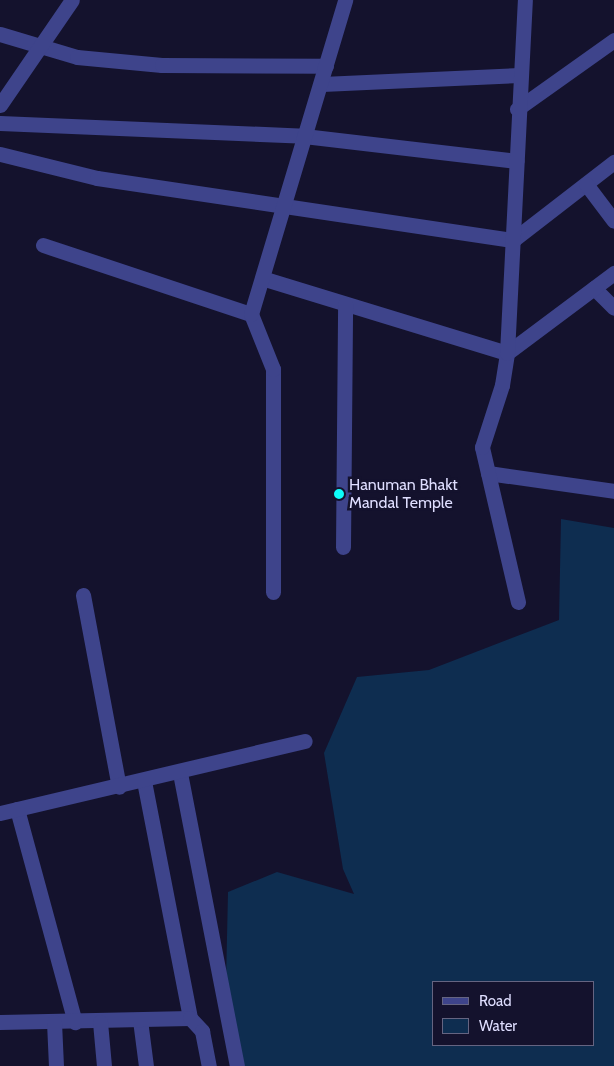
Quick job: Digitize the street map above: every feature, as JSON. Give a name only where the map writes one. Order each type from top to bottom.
[{"type":"street","points":[[0,105],[41,49],[72,0]]},
{"type":"street","points":[[273,592],[273,369],[251,314],[265,279],[304,136],[322,84],[345,0]]},
{"type":"street","points":[[518,602],[488,472],[482,436],[502,386],[507,353],[517,161],[517,110],[525,0]]},
{"type":"street","points":[[0,34],[41,49],[77,57],[162,65],[326,66]]},
{"type":"street","points":[[517,110],[614,40]]},
{"type":"street","points":[[322,84],[520,75]]},
{"type":"street","points":[[0,123],[304,136],[517,161]]},
{"type":"street","points":[[0,154],[97,178],[287,203],[513,240],[614,162]]},
{"type":"street","points":[[586,184],[614,221]]},
{"type":"street","points":[[43,245],[251,314]]},
{"type":"street","points":[[507,353],[614,273]]},
{"type":"street","points":[[265,279],[507,353]]},
{"type":"street","points":[[594,288],[614,308]]},
{"type":"street","points":[[343,547],[345,304]]},
{"type":"street","points":[[488,472],[614,491]]},
{"type":"street","points":[[82,595],[119,787]]},
{"type":"street","points":[[0,813],[180,773],[305,741]]},
{"type":"street","points":[[180,773],[237,1066]]},
{"type":"street","points":[[144,781],[190,1018],[202,1031],[209,1066]]},
{"type":"street","points":[[17,809],[75,1022]]},
{"type":"street","points":[[0,1022],[100,1022],[190,1018]]},
{"type":"street","points":[[140,1020],[146,1066]]},
{"type":"street","points":[[54,1022],[56,1066]]},
{"type":"street","points":[[100,1022],[104,1066]]},
{"type":"water","points":[[561,519],[614,528],[614,1066],[240,1066],[226,982],[228,892],[277,872],[354,894],[343,869],[324,753],[357,677],[429,670],[559,620]]},
{"type":"place","name":"Hanuman Bhakt Mandal Temple","points":[[339,494]]}]
